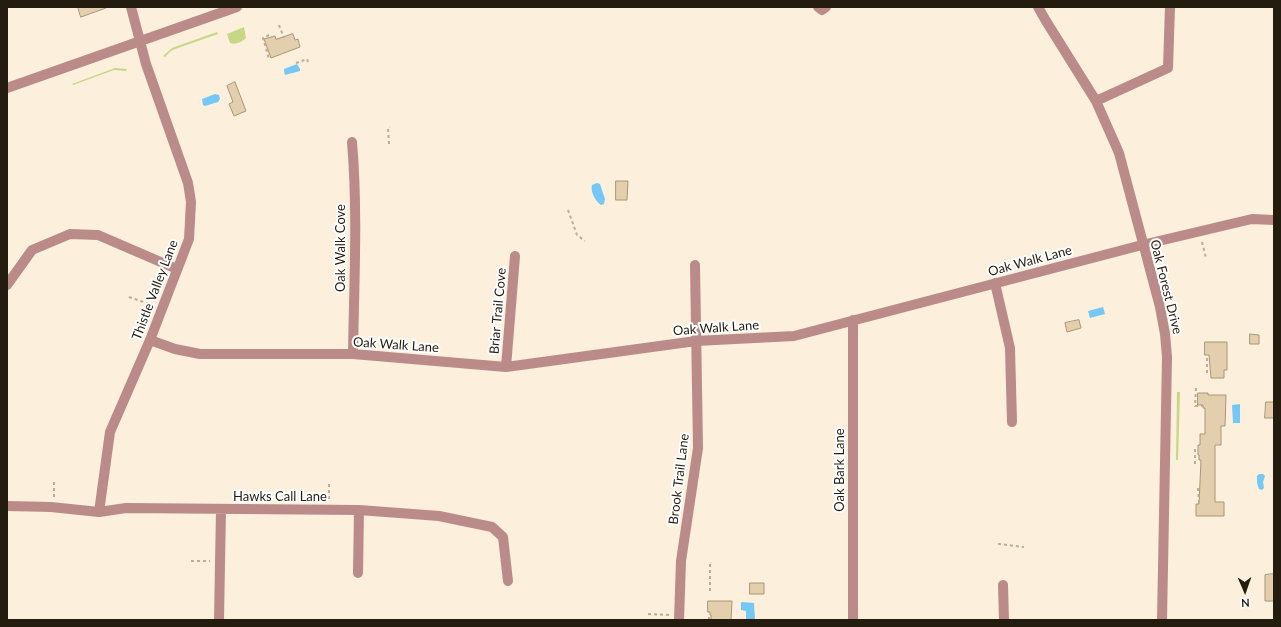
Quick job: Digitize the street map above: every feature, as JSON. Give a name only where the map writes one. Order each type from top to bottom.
[{"type":"street","name":"Thistle Valley Lane","points":[[99,512],[110,432],[150,340],[189,239],[191,202],[188,183],[146,64],[131,7]]},
{"type":"street","points":[[7,88],[237,7]]},
{"type":"street","points":[[818,7],[822,10],[826,7]]},
{"type":"street","name":"Oak Forest Drive","points":[[1038,7],[1096,101],[1119,153],[1142,245],[1160,307],[1166,347],[1162,620]]},
{"type":"street","points":[[1096,101],[1168,68],[1170,7]]},
{"type":"street","name":"Oak Walk Cove","points":[[352,142],[355,172],[353,354]]},
{"type":"street","name":"Oak Walk Lane","points":[[150,340],[175,349],[200,354],[353,354],[506,367],[696,341],[794,336],[1142,245],[1252,219],[1274,220]]},
{"type":"street","points":[[7,285],[32,250],[70,234],[98,235],[177,269]]},
{"type":"street","name":"Briar Trail Cove","points":[[506,367],[516,256]]},
{"type":"street","name":"Brook Trail Lane","points":[[675,618],[698,448],[695,265]]},
{"type":"street","points":[[995,283],[1010,348],[1012,422]]},
{"type":"street","name":"Oak Bark Lane","points":[[853,320],[853,620]]},
{"type":"street","name":"Hawks Call Lane","points":[[7,506],[51,507],[99,512],[126,508],[359,510],[439,516],[492,527],[503,538],[508,581]]},
{"type":"street","points":[[219,620],[221,509]]},
{"type":"street","points":[[358,573],[359,510]]},
{"type":"street","points":[[1003,585],[1004,620]]},
{"type":"path","points":[[279,25],[284,38]]},
{"type":"path","points":[[269,35],[263,37],[263,39],[269,60]]},
{"type":"path","points":[[296,63],[307,59],[308,62]]},
{"type":"path","points":[[389,144],[388,128],[390,127]]},
{"type":"path","points":[[568,210],[577,235],[585,241]]},
{"type":"path","points":[[1202,242],[1206,258]]},
{"type":"path","points":[[129,297],[152,305]]},
{"type":"path","points":[[1207,373],[1207,359],[1210,358]]},
{"type":"path","points":[[1196,388],[1195,406],[1202,406]]},
{"type":"path","points":[[1195,464],[1195,448],[1197,448]]},
{"type":"path","points":[[54,480],[54,500]]},
{"type":"path","points":[[329,482],[329,502]]},
{"type":"path","points":[[1198,488],[1199,503]]},
{"type":"path","points":[[999,543],[1024,547]]},
{"type":"path","points":[[191,561],[212,561]]},
{"type":"path","points":[[710,591],[710,562],[711,563]]},
{"type":"path","points":[[648,614],[675,618]]},
{"type":"green space","points":[[244,27],[246,38],[238,43],[230,43],[227,34]]},
{"type":"green space","points":[[217,32],[218,34],[175,49],[165,57],[163,56],[172,48]]},
{"type":"green space","points":[[115,68],[127,69],[126,71],[114,70],[73,85],[72,84]]},
{"type":"green space","points":[[1177,392],[1180,392],[1178,460],[1176,460]]},
{"type":"water","points":[[297,64],[300,71],[285,75],[284,69]]},
{"type":"water","points":[[215,94],[219,95],[220,99],[218,102],[205,106],[203,105],[202,99]]},
{"type":"water","points":[[597,183],[600,184],[605,199],[604,204],[601,205],[595,199],[592,191],[592,185]]},
{"type":"water","points":[[1103,307],[1105,314],[1090,318],[1088,311]]},
{"type":"water","points":[[1240,404],[1240,423],[1233,423],[1232,405]]},
{"type":"water","points":[[1259,474],[1263,474],[1265,476],[1263,482],[1264,488],[1262,490],[1259,489],[1257,483],[1257,476]]},
{"type":"water","points":[[742,602],[754,603],[755,620],[746,620],[746,611],[741,610]]},
{"type":"building","points":[[78,7],[106,7],[106,8],[81,17]]},
{"type":"building","points":[[293,34],[295,40],[298,39],[300,47],[271,58],[264,39],[275,36],[276,39]]},
{"type":"building","points":[[235,82],[246,111],[234,116],[229,104],[233,102],[227,86]]},
{"type":"building","points":[[616,181],[628,181],[627,200],[616,200]]},
{"type":"building","points":[[1079,320],[1081,328],[1067,332],[1065,323]]},
{"type":"building","points":[[1250,334],[1259,335],[1259,344],[1250,344]]},
{"type":"building","points":[[1205,342],[1227,342],[1227,370],[1224,370],[1224,378],[1211,378],[1209,355],[1205,355]]},
{"type":"building","points":[[1198,393],[1208,393],[1208,395],[1226,395],[1225,426],[1221,426],[1221,445],[1215,445],[1215,502],[1224,502],[1224,516],[1196,516],[1196,504],[1199,504],[1201,460],[1199,460],[1198,455],[1198,445],[1200,445],[1200,434],[1205,434],[1205,408],[1203,408],[1203,405],[1198,405]]},
{"type":"building","points":[[1266,402],[1274,402],[1274,418],[1265,418]]},
{"type":"building","points":[[1274,574],[1274,601],[1265,601],[1265,575]]},
{"type":"building","points":[[750,583],[764,583],[764,594],[750,594]]},
{"type":"building","points":[[708,601],[732,601],[731,620],[711,620],[710,612],[708,612]]}]
